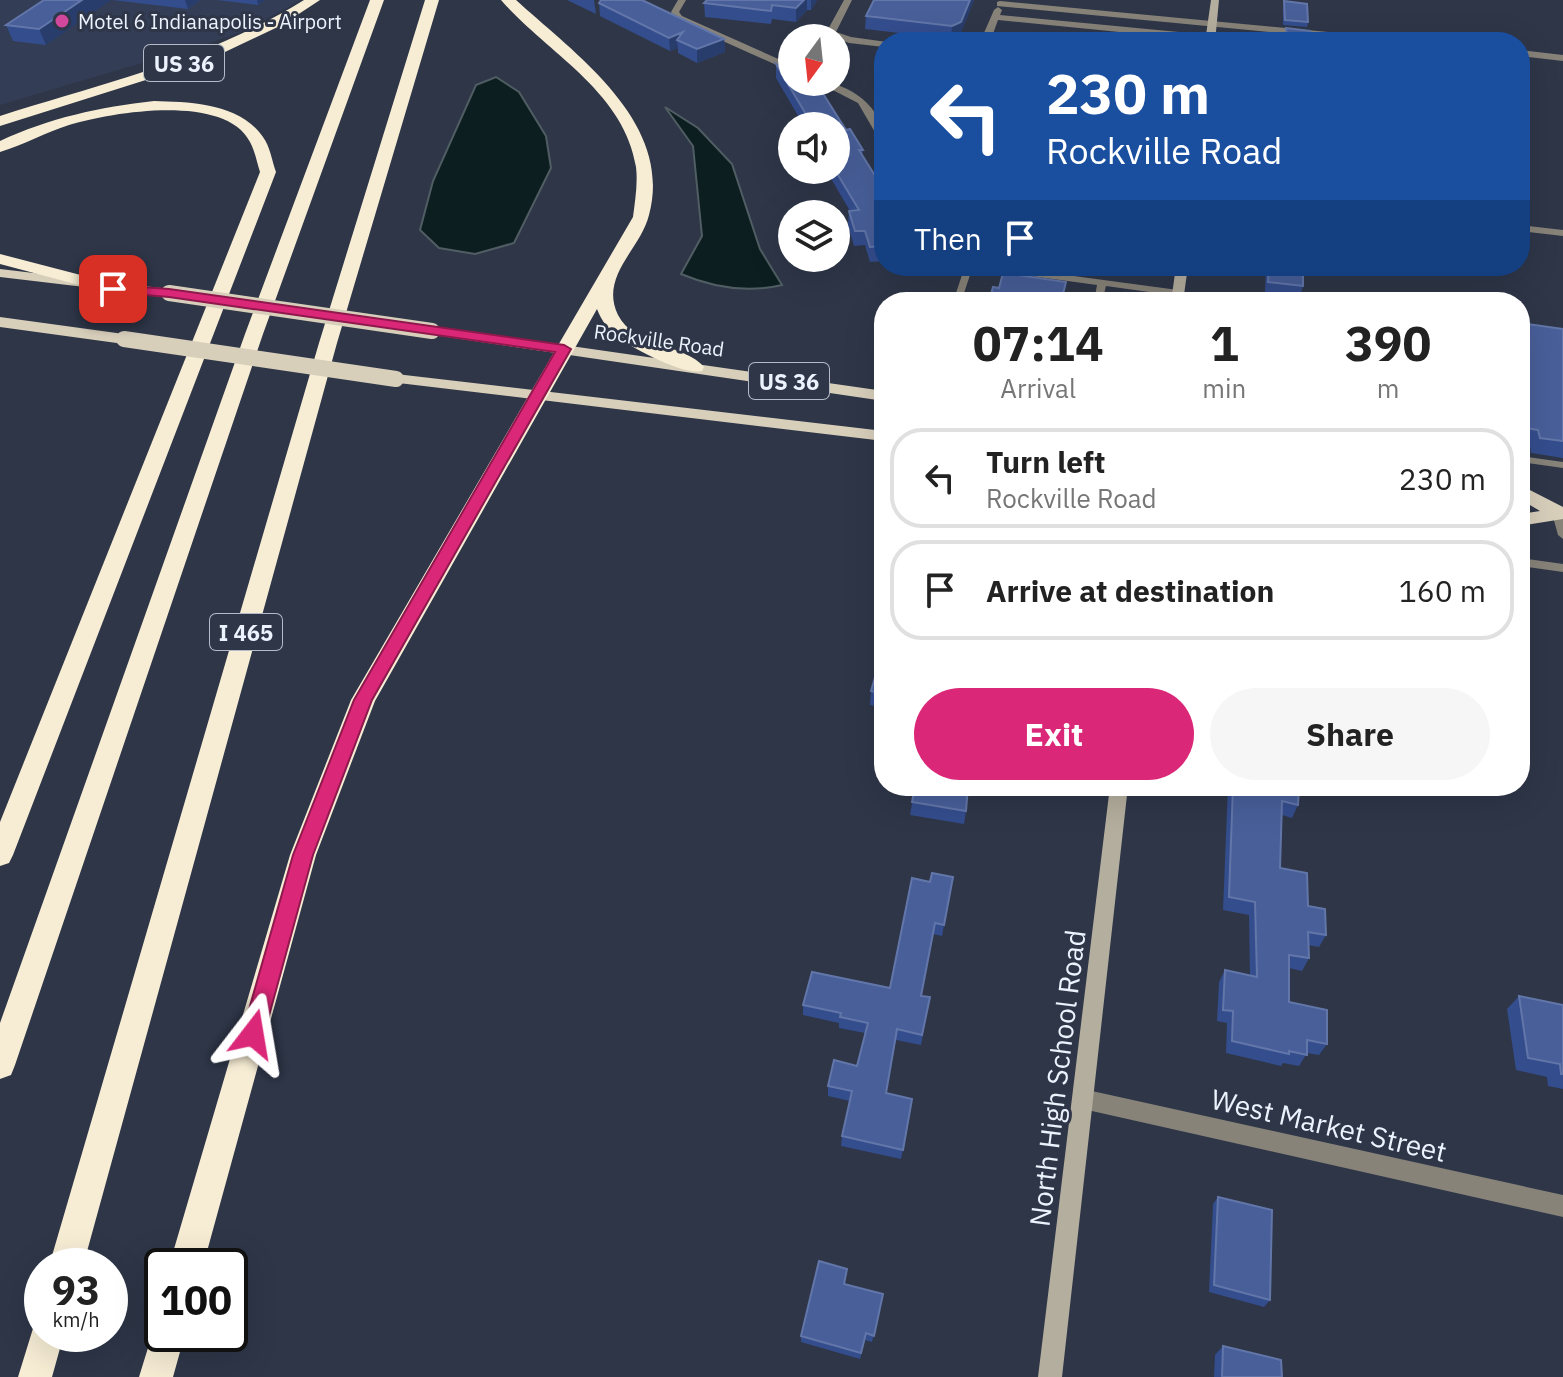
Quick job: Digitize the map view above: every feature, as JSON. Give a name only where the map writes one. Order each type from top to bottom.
[{"type":"highway","name":"US 36","points":[[0,121],[183,63],[263,29],[313,0]]},
{"type":"highway","points":[[0,1065],[254,334],[377,0]]},
{"type":"highway","name":"I 465","points":[[71,1248],[332,329],[432,0]]},
{"type":"highway","points":[[191,1248],[303,855],[363,700],[641,217],[645,191],[643,165],[625,118],[609,96],[508,0]]},
{"type":"highway","points":[[0,147],[38,128],[76,116],[143,105],[176,106],[231,118],[254,131],[267,151],[268,172],[0,855]]},
{"type":"highway","points":[[0,259],[113,289]]},
{"type":"highway","name":"US 36","points":[[605,278],[606,309],[617,327],[634,339],[695,367]]},
{"type":"highway","points":[[35,1377],[42,1352]]},
{"type":"highway","points":[[156,1377],[163,1352]]},
{"type":"main road","name":"Rockville Road","points":[[0,273],[113,289],[169,293],[874,394]]},
{"type":"main road","name":"US 36","points":[[0,322],[396,379],[874,435]]},
{"type":"main road","points":[[1530,496],[1560,513]]},
{"type":"main road","points":[[1530,518],[1560,513]]},
{"type":"street","points":[[682,0],[675,13],[679,18],[778,63]]},
{"type":"street","points":[[848,0],[831,33],[849,40],[874,43]]},
{"type":"street","points":[[1211,32],[1215,0]]},
{"type":"street","points":[[989,32],[1001,2],[1296,32]]},
{"type":"street","points":[[995,17],[1135,32]]},
{"type":"street","points":[[1530,54],[1563,58]]},
{"type":"street","points":[[850,95],[862,101],[874,122]]},
{"type":"street","points":[[1530,229],[1563,233]]},
{"type":"street","name":"North High School Road","points":[[1050,1377],[1118,796]]},
{"type":"street","name":"West Market Street","points":[[1083,1099],[1563,1206]]},
{"type":"lane","points":[[1052,276],[1148,292]]},
{"type":"lane","points":[[1100,292],[1102,283]]},
{"type":"lane","points":[[1530,460],[1563,465]]},
{"type":"lane","points":[[1560,513],[1563,535]]},
{"type":"lane","points":[[1530,563],[1563,568]]},
{"type":"shaded area","points":[[0,0],[301,0],[244,31],[0,105]]},
{"type":"shaded area","points":[[496,77],[519,92],[546,136],[551,168],[514,243],[475,254],[439,248],[420,230],[433,181],[476,85]]},
{"type":"shaded area","points":[[665,107],[698,128],[732,164],[760,249],[782,285],[756,289],[731,288],[681,274],[702,236],[693,146]]},
{"type":"building","points":[[44,0],[82,0],[39,29],[6,25]]},
{"type":"building","points":[[601,0],[642,0],[724,39],[697,49],[677,40],[683,32],[669,38],[599,3]]},
{"type":"building","points":[[707,0],[804,0],[796,8],[772,5],[771,11],[704,3]]},
{"type":"building","points":[[874,0],[970,0],[961,22],[952,26],[866,16]]},
{"type":"building","points":[[1284,1],[1307,4],[1308,22],[1285,20]]},
{"type":"building","points":[[1286,28],[1310,32],[1286,32]]},
{"type":"building","points":[[795,96],[825,96],[835,112],[805,112]]},
{"type":"building","points":[[850,129],[874,174],[874,247],[870,247],[865,231],[855,231],[850,211],[859,210],[843,184],[850,184]]},
{"type":"building","points":[[1002,276],[1066,282],[1064,292],[992,292],[993,287],[999,288]]},
{"type":"building","points":[[1268,276],[1303,276],[1303,286],[1268,282]]},
{"type":"building","points":[[1530,324],[1563,329],[1563,441],[1540,438],[1538,430],[1530,429]]},
{"type":"building","points":[[913,796],[967,796],[966,811],[912,802]]},
{"type":"building","points":[[1233,796],[1298,796],[1298,805],[1282,801],[1280,868],[1307,873],[1308,906],[1325,909],[1326,935],[1308,932],[1309,958],[1289,955],[1289,1002],[1327,1010],[1327,1044],[1307,1040],[1307,1055],[1232,1041],[1233,1011],[1223,1010],[1225,970],[1257,977],[1255,902],[1229,897]]},
{"type":"building","points":[[932,873],[953,877],[944,925],[935,923],[921,996],[930,997],[922,1035],[897,1029],[886,1093],[912,1099],[903,1150],[842,1136],[852,1091],[828,1086],[834,1060],[857,1066],[868,1023],[840,1017],[841,1013],[803,1005],[812,972],[890,988],[912,878],[930,882]]},
{"type":"building","points":[[1519,996],[1563,1005],[1563,1074],[1560,1064],[1528,1058]]},
{"type":"building","points":[[1218,1197],[1272,1210],[1270,1300],[1214,1285]]},
{"type":"building","points":[[819,1261],[847,1269],[844,1284],[883,1294],[874,1336],[866,1333],[861,1353],[801,1336]]},
{"type":"building","points":[[1223,1346],[1281,1360],[1282,1377],[1222,1377]]},
{"type":"place","name":"Motel 6 Indianapolis - Airport","points":[[62,21]]},
{"type":"route","points":[[113,289],[169,293],[564,349],[363,700],[303,855],[253,1034]]}]
